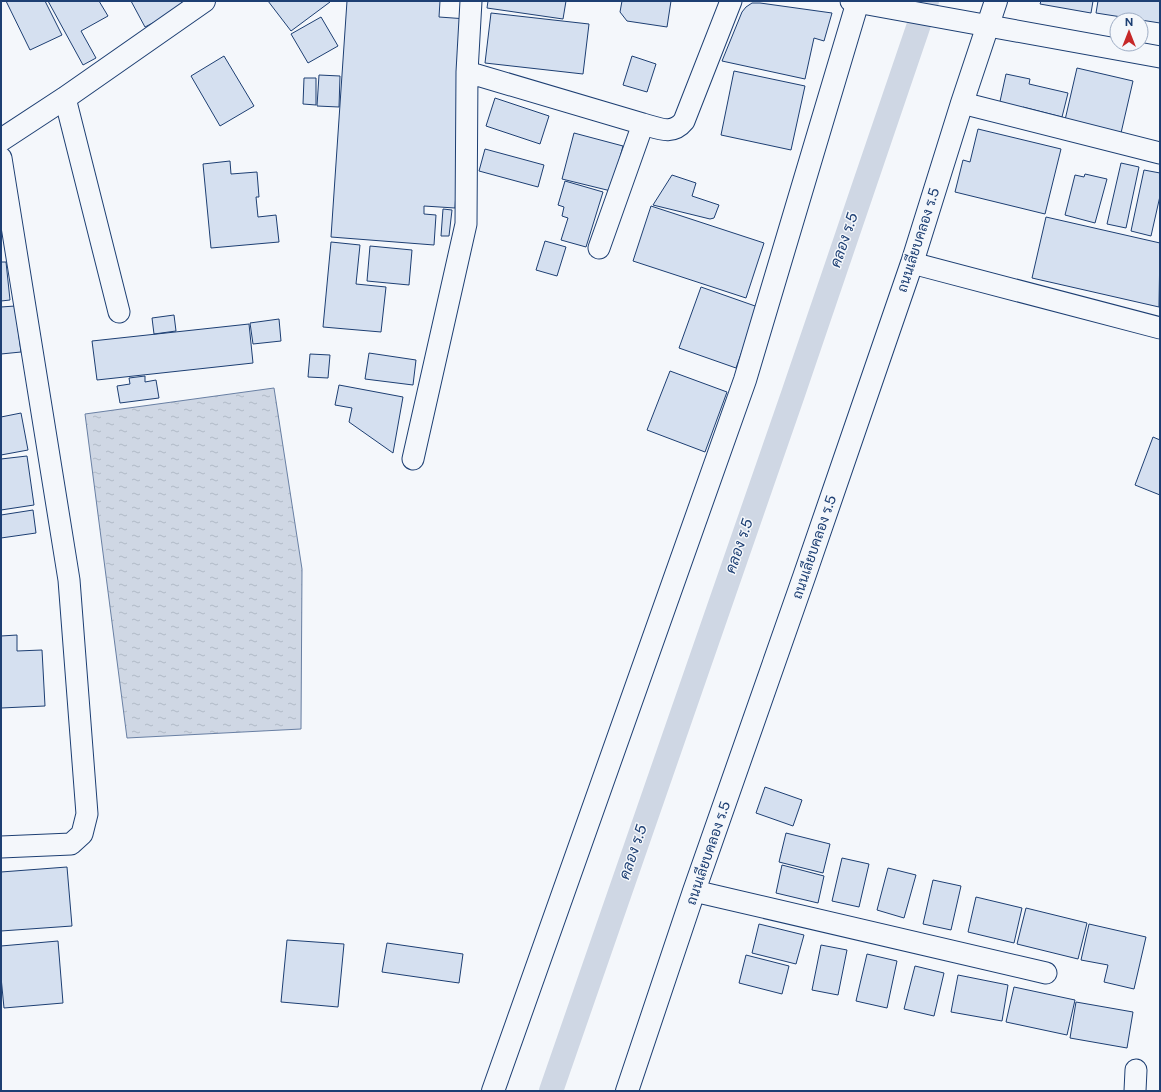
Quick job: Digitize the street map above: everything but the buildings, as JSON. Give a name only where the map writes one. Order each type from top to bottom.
[{"type":"street","points":[[1,140],[65,98],[204,1]]},
{"type":"street","points":[[414,459],[466,224],[467,72],[471,1]]},
{"type":"street","points":[[467,72],[643,124],[669,130],[678,127],[684,121],[731,1]]},
{"type":"street","points":[[494,1091],[745,380],[855,1],[1160,57]]},
{"type":"street","name":"ถนนเลียบคลอง ร.5","points":[[627,1091],[694,891],[912,263],[962,103],[989,26],[996,1]]},
{"type":"street","points":[[65,98],[119,312]]},
{"type":"street","points":[[962,103],[1160,153]]},
{"type":"street","points":[[599,248],[643,124]]},
{"type":"street","points":[[1,158],[69,580],[87,814],[82,834],[71,844],[1,847]]},
{"type":"street","points":[[912,263],[1160,328]]},
{"type":"street","points":[[694,891],[1046,973]]},
{"type":"street","points":[[1135,1091],[1136,1070]]},
{"type":"water","points":[[274,388],[302,569],[301,729],[127,738],[85,414]]},
{"type":"waterway","name":"คลอง ร.5","points":[[551,1091],[792,397],[927,1]]}]
